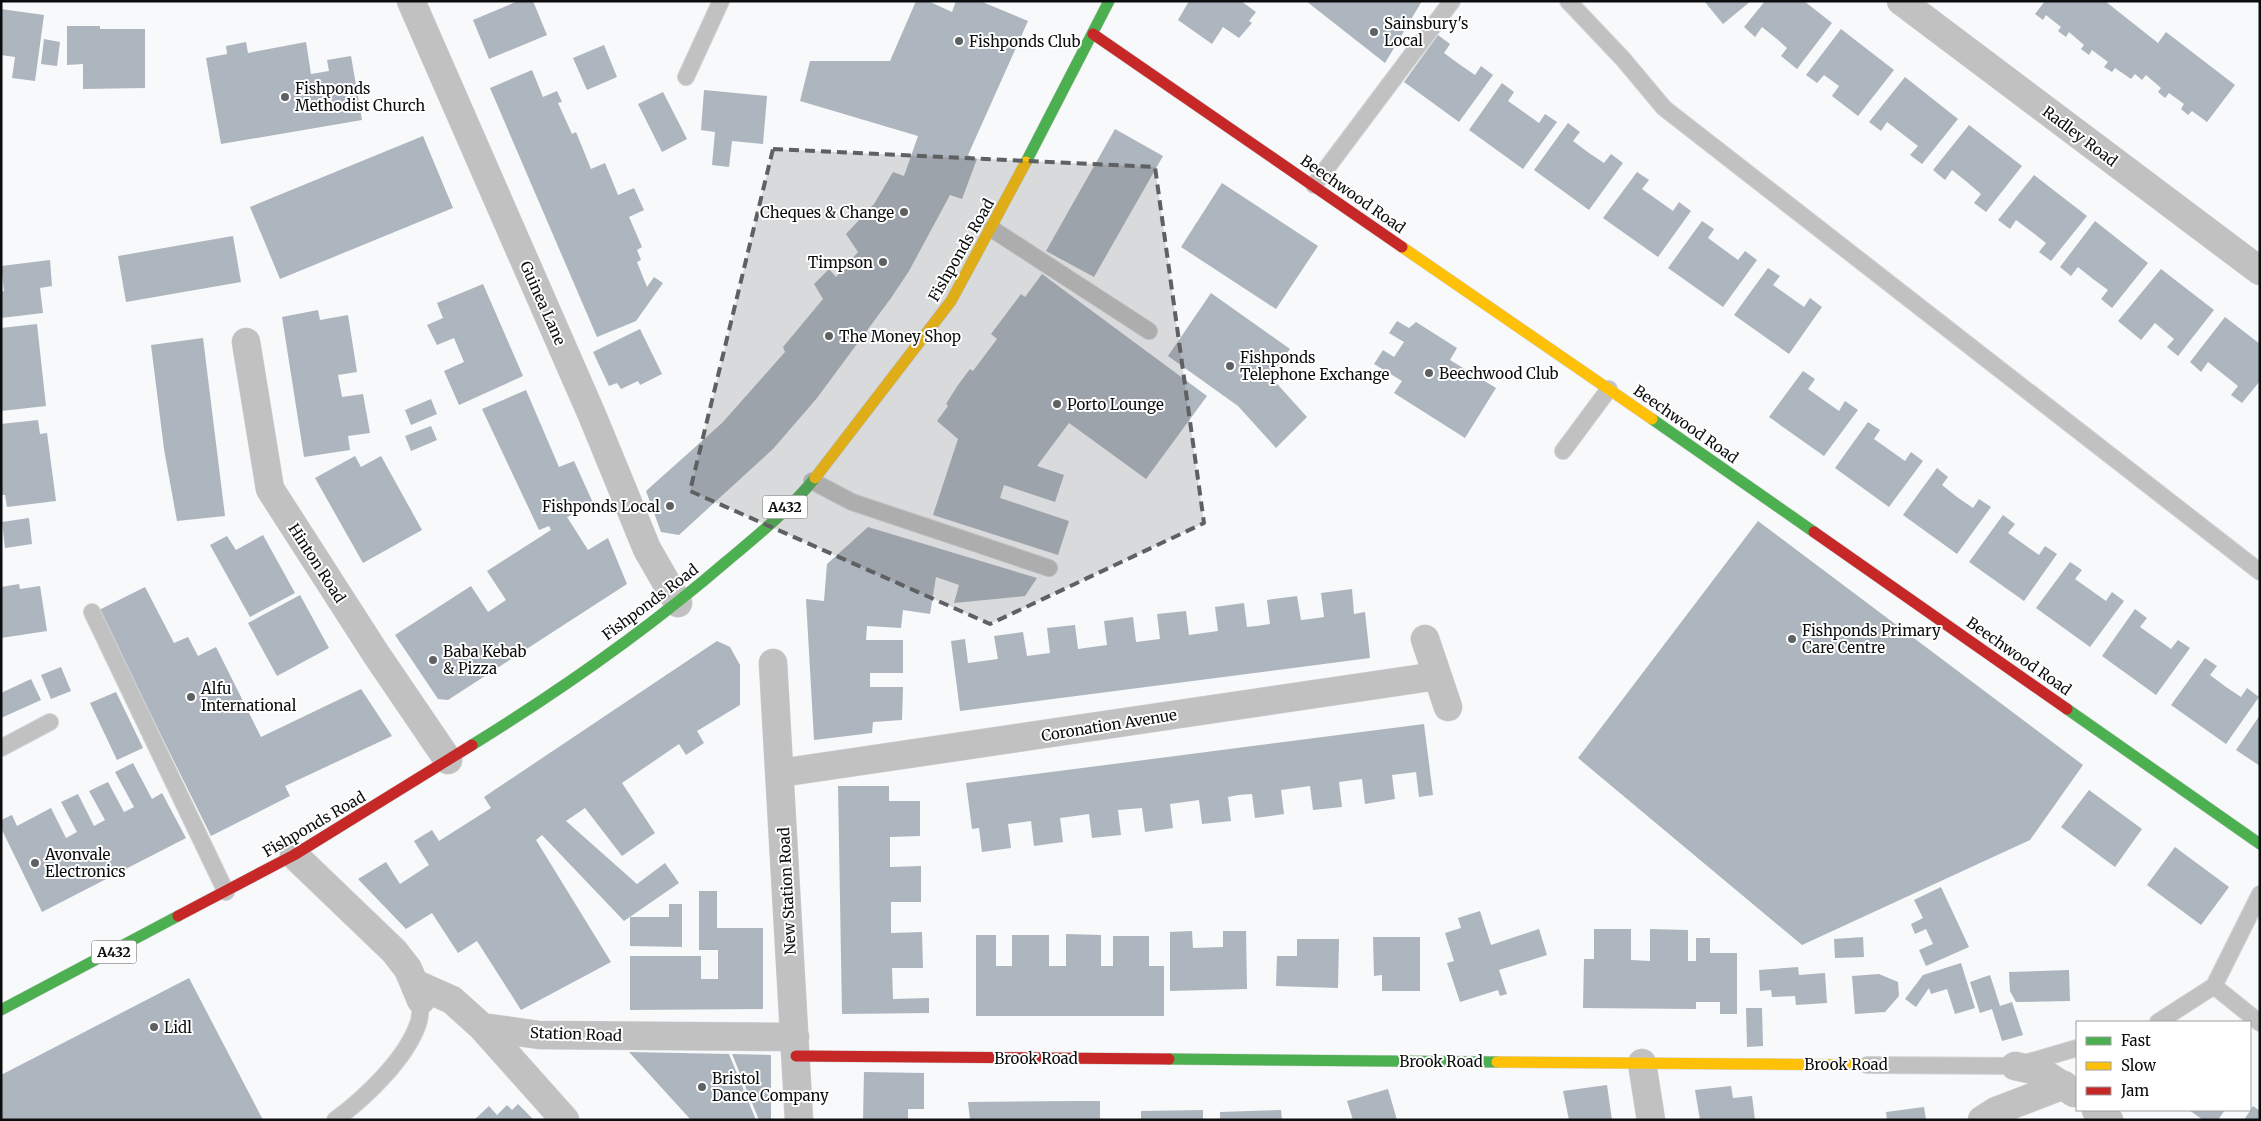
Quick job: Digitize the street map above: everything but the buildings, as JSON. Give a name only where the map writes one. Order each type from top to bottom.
[{"type":"street","name":"Guinea Lane","points":[[411,1],[588,406],[647,549],[678,602]]},
{"type":"street","name":"Fishponds Road","points":[[1,1010],[294,855],[548,698],[678,602],[760,534],[812,481],[951,301],[992,228],[1109,1]]},
{"type":"street","name":"Radley Road","points":[[1901,1],[2260,271]]},
{"type":"street","name":"Beechwood Road","points":[[1093,34],[1609,389],[2260,844]]},
{"type":"street","name":"Hinton Road","points":[[246,342],[270,489],[376,654],[448,760]]},
{"type":"street","points":[[1424,639],[1448,707]]},
{"type":"street","name":"New Station Road","points":[[773,663],[799,1120]]},
{"type":"street","name":"Coronation Avenue","points":[[780,773],[1437,676]]},
{"type":"street","points":[[294,855],[394,951],[418,992],[452,1000],[482,1027],[565,1120]]},
{"type":"street","name":"Station Road","points":[[482,1027],[539,1035],[796,1046]]},
{"type":"street","name":"Brook Road","points":[[796,1046],[1642,1063],[1867,1064]]},
{"type":"street","points":[[1642,1063],[1651,1120]]},
{"type":"street","name":"Brook Road","points":[[2014,1066],[2042,1072],[2070,1090]]},
{"type":"street","points":[[1982,1120],[1996,1111],[2070,1090]]},
{"type":"street","points":[[2097,1111],[2109,1120]]},
{"type":"lane","points":[[686,77],[721,1]]},
{"type":"lane","points":[[1314,185],[1452,1]]},
{"type":"lane","points":[[1568,1],[1623,59],[1664,108],[2260,572]]},
{"type":"lane","points":[[992,228],[1149,331]]},
{"type":"lane","points":[[1564,451],[1609,389]]},
{"type":"lane","points":[[812,481],[852,502],[1050,568]]},
{"type":"lane","points":[[92,612],[226,892]]},
{"type":"lane","points":[[1,748],[50,722]]},
{"type":"lane","points":[[2160,1021],[2214,986],[2260,894]]},
{"type":"lane","points":[[2214,986],[2260,1023]]},
{"type":"lane","points":[[335,1120],[376,1084],[402,1054],[419,1021],[418,992]]},
{"type":"lane","points":[[2014,1066],[2076,1048]]},
{"type":"lane","name":"Brook Road","points":[[1867,1064],[2014,1066]]},
{"type":"highlighted area","points":[[773,149],[1155,167],[1204,523],[990,624],[690,491]]},
{"type":"traffic: fast","points":[[1026,162],[1109,1]]},
{"type":"traffic: fast","points":[[1652,419],[1814,532]]},
{"type":"traffic: fast","points":[[472,745],[571,681],[666,611],[773,522],[815,478]]},
{"type":"traffic: fast","points":[[2067,709],[2260,844]]},
{"type":"traffic: fast","points":[[1,1010],[178,916]]},
{"type":"traffic: fast","points":[[1169,1059],[1497,1062]]},
{"type":"traffic: slow","points":[[815,478],[951,301],[1026,162]]},
{"type":"traffic: slow","points":[[1402,247],[1652,419]]},
{"type":"traffic: slow","points":[[1497,1062],[1867,1065]]},
{"type":"traffic: jam","points":[[1093,34],[1402,247]]},
{"type":"traffic: jam","points":[[1814,532],[2067,709]]},
{"type":"traffic: jam","points":[[178,916],[294,855],[472,745]]},
{"type":"traffic: jam","points":[[796,1056],[1169,1059]]},
{"type":"place","name":"Sainsbury's Local","points":[[1374,32]]},
{"type":"place","name":"Fishponds Club","points":[[959,41]]},
{"type":"place","name":"Fishponds Methodist Church","points":[[285,97]]},
{"type":"place","name":"Cheques & Change","points":[[904,212]]},
{"type":"place","name":"Timpson","points":[[883,262]]},
{"type":"place","name":"The Money Shop","points":[[829,336]]},
{"type":"place","name":"Fishponds Telephone Exchange","points":[[1230,366]]},
{"type":"place","name":"Beechwood Club","points":[[1429,373]]},
{"type":"place","name":"Porto Lounge","points":[[1057,404]]},
{"type":"place","name":"Fishponds Local","points":[[670,506]]},
{"type":"place","name":"Fishponds Primary Care Centre","points":[[1792,639]]},
{"type":"place","name":"Baba Kebab & Pizza","points":[[433,660]]},
{"type":"place","name":"Alfu International","points":[[191,697]]},
{"type":"place","name":"Avonvale Electronics","points":[[35,863]]},
{"type":"place","name":"Lidl","points":[[154,1027]]},
{"type":"place","name":"Bristol Dance Company","points":[[702,1087]]}]
